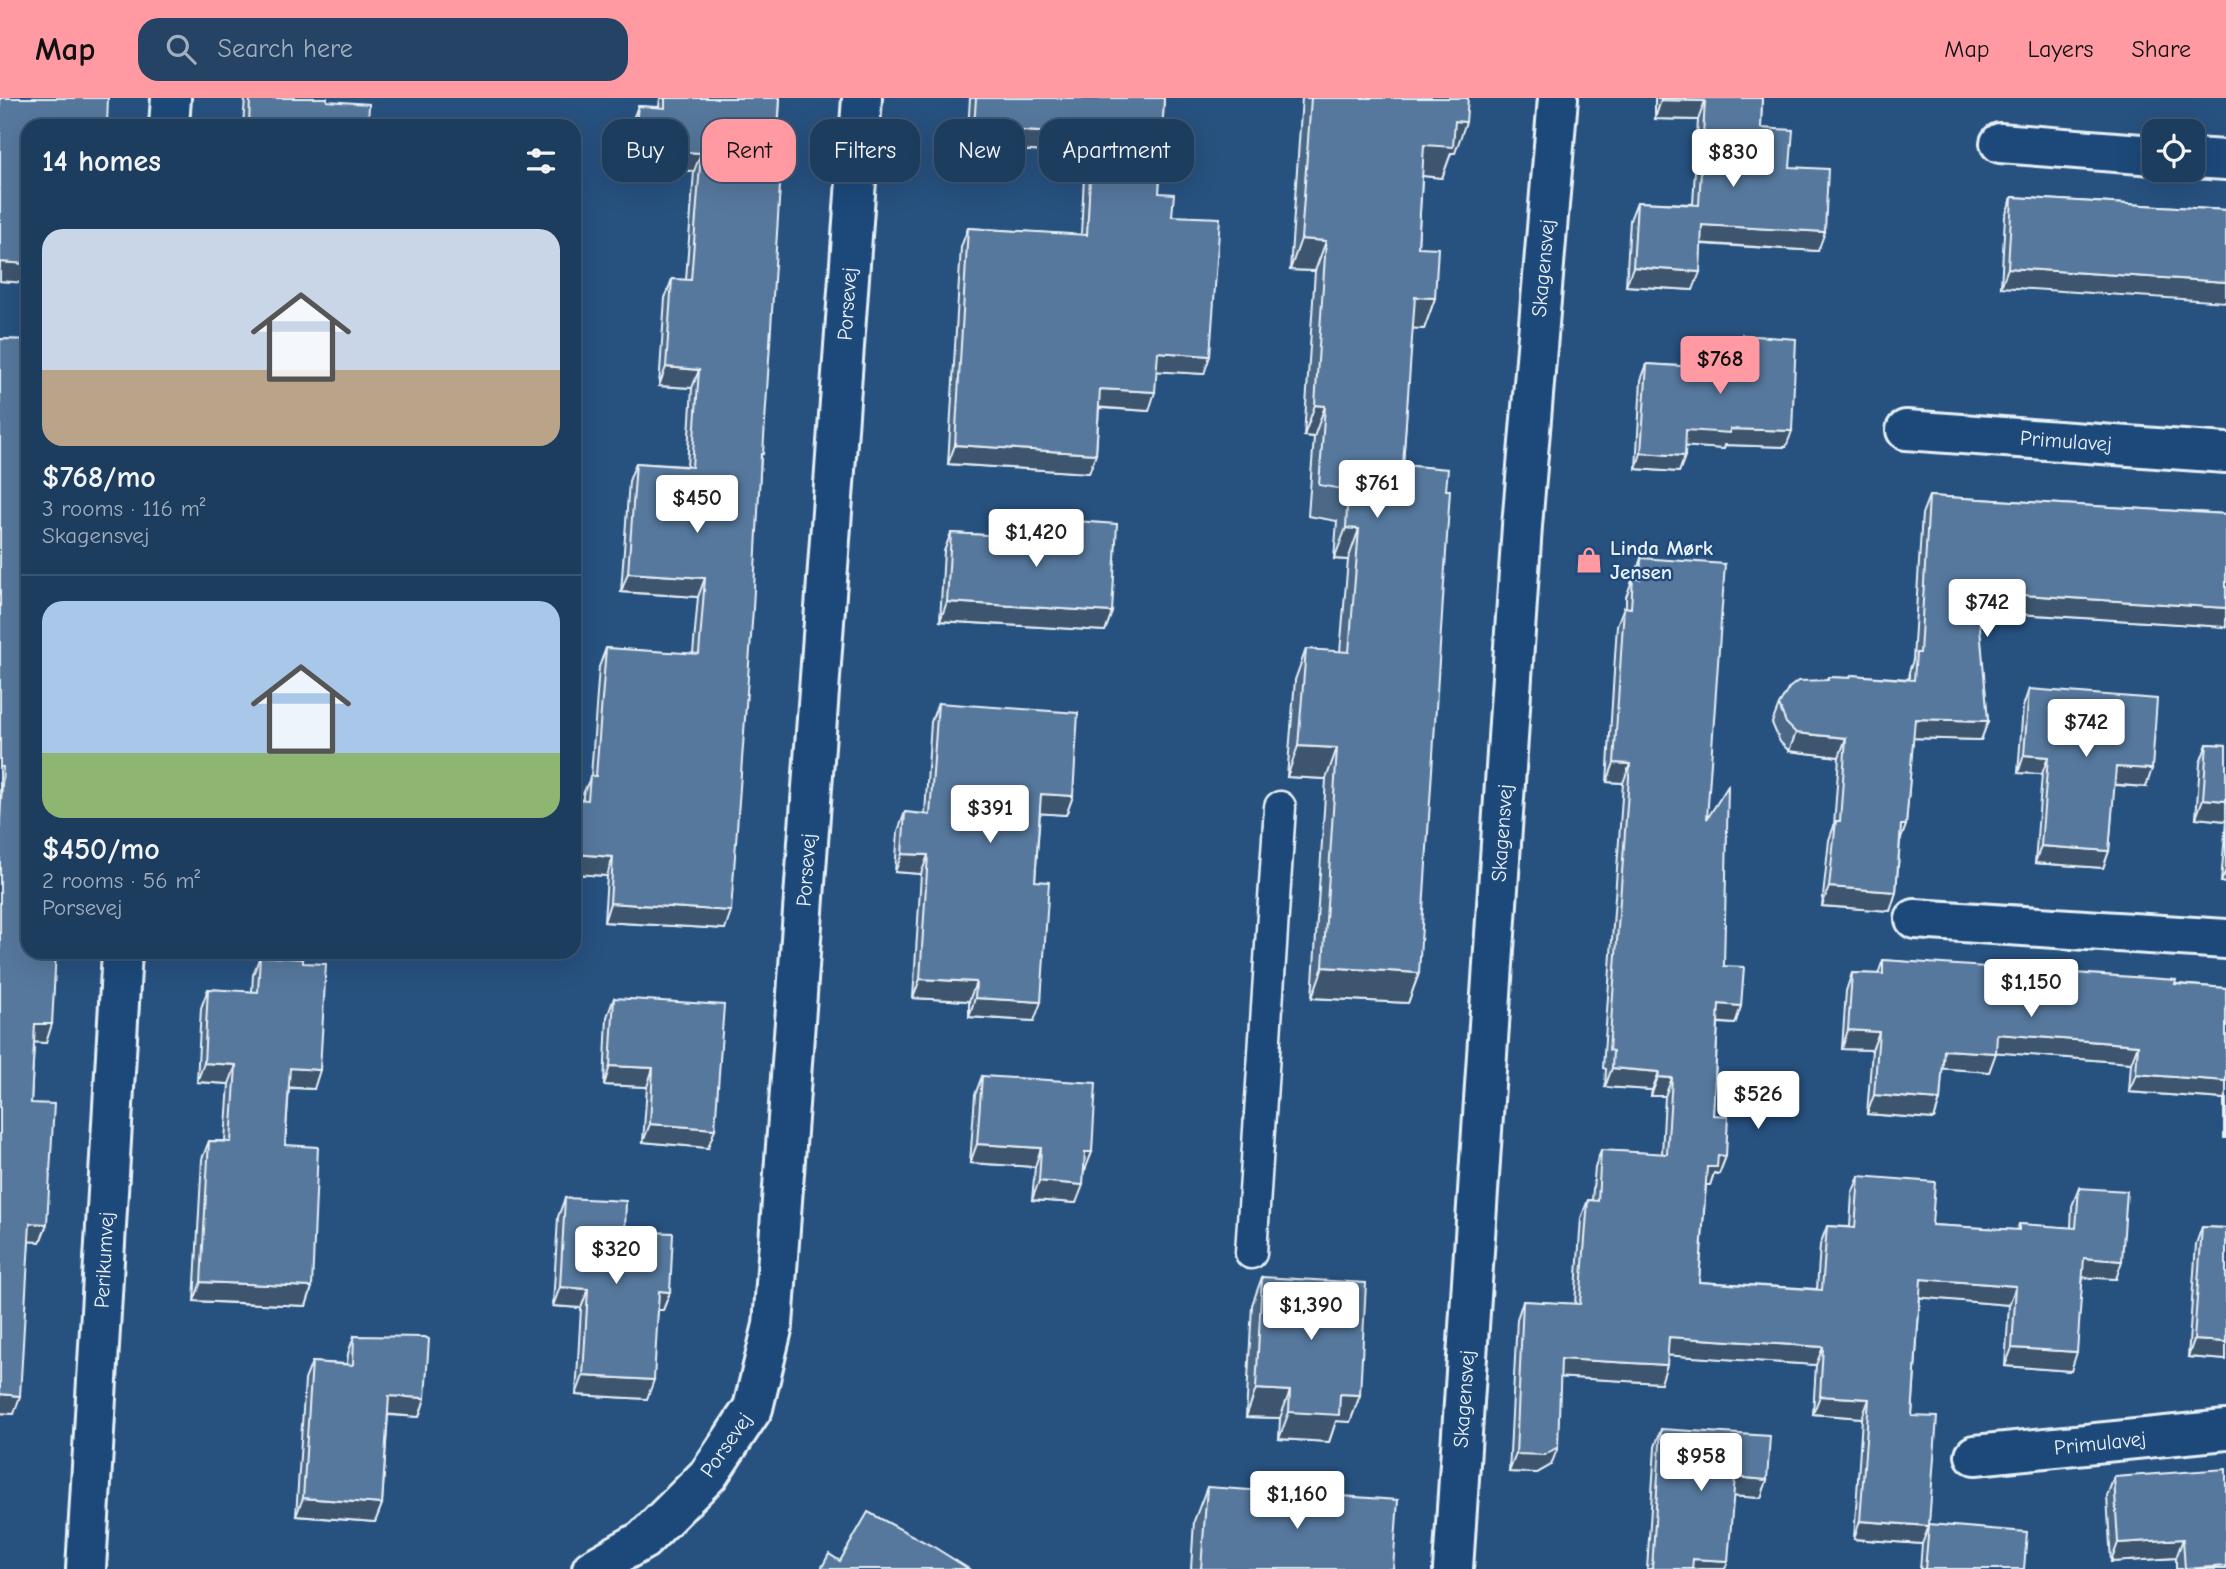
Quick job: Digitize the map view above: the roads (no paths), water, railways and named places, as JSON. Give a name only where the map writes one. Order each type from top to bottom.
[{"type":"street","points":[[170,119],[171,98]]},
{"type":"street","name":"Porsevej","points":[[592,1569],[643,1540],[709,1474],[753,1408],[773,1325],[862,98]]},
{"type":"street","name":"Skagensvej","points":[[1453,1569],[1522,526],[1558,98]]},
{"type":"street","points":[[2000,143],[2142,154]]},
{"type":"street","points":[[2205,159],[2226,160]]},
{"type":"street","name":"Primulavej","points":[[1906,430],[2226,453]]},
{"type":"street","points":[[1915,919],[2226,939]]},
{"type":"street","name":"Perikumvej","points":[[86,1569],[122,959]]},
{"type":"street","name":"Primulavej","points":[[1975,1455],[2226,1430]]},
{"type":"lane","points":[[1251,1253],[1280,807]]},
{"type":"place","name":"Linda Mørk Jensen","points":[[1589,560]]}]
